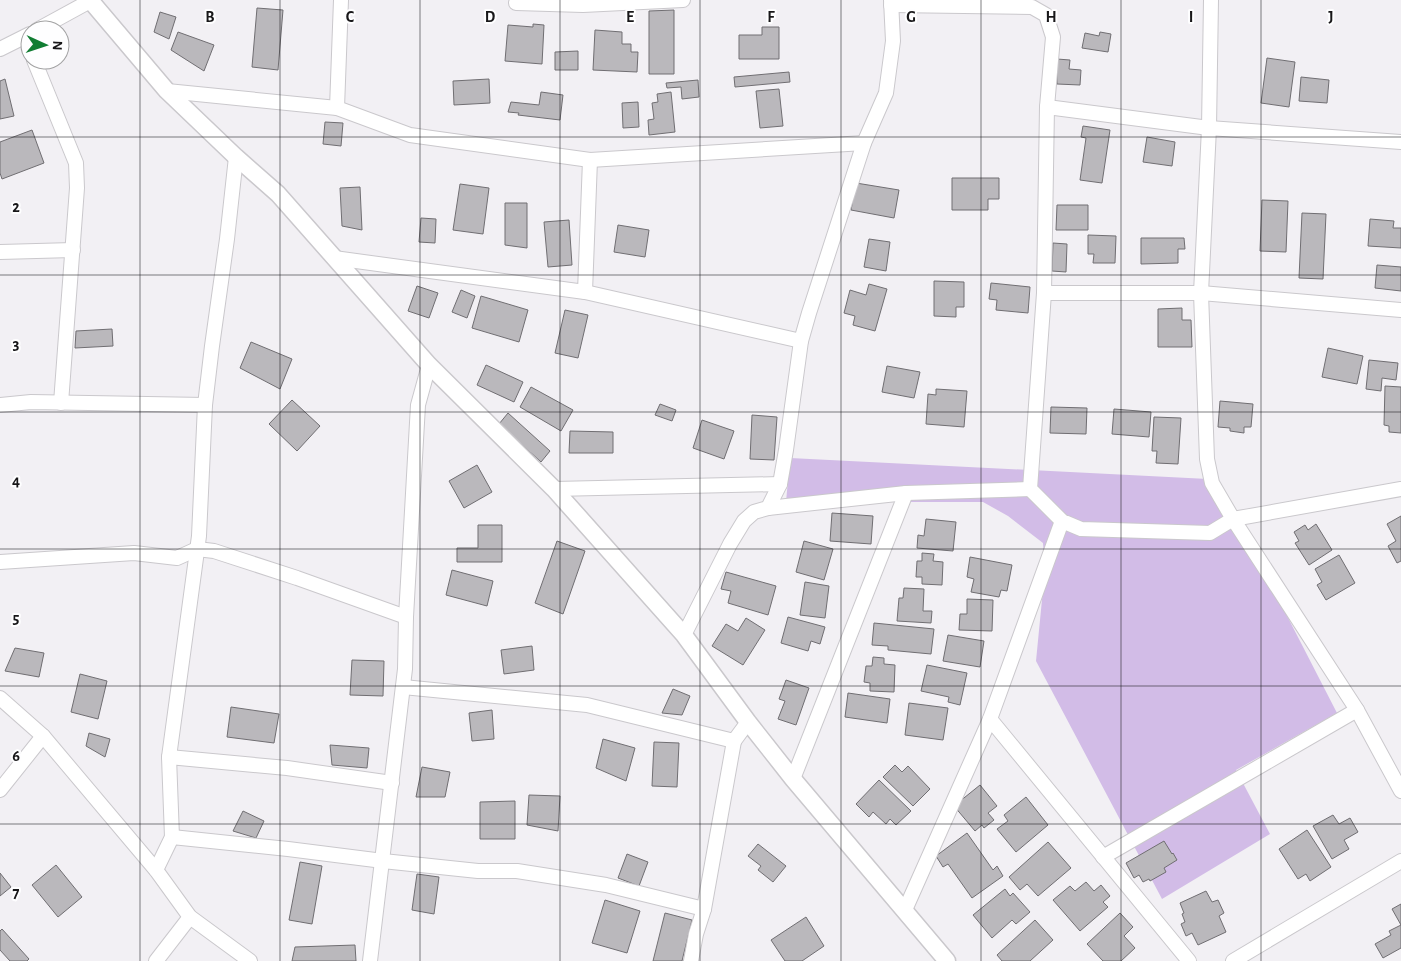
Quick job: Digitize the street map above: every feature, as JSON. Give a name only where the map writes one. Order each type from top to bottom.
[{"type":"street","points":[[58,20],[90,0],[167,91],[278,194],[430,365],[554,489],[684,635],[793,779],[947,961]]},
{"type":"street","points":[[337,108],[341,0]]},
{"type":"street","points":[[516,3],[583,5],[683,0]]},
{"type":"street","points":[[1212,0],[1209,128],[1201,292],[1207,459],[1212,483],[1233,519],[1357,710],[1401,791]]},
{"type":"street","points":[[768,508],[780,484],[801,341],[864,143],[886,93],[893,41],[891,3],[1032,7],[1046,16],[1053,36],[1047,107],[1044,293],[1030,489]]},
{"type":"street","points":[[0,49],[20,41]]},
{"type":"street","points":[[38,70],[76,163],[78,188],[61,403]]},
{"type":"street","points":[[167,91],[337,108],[410,135],[590,160],[864,143]]},
{"type":"street","points":[[1047,107],[1209,128],[1401,142]]},
{"type":"street","points":[[156,870],[172,837],[169,757],[197,548],[205,405],[236,157]]},
{"type":"street","points":[[584,292],[590,160]]},
{"type":"street","points":[[0,252],[73,250]]},
{"type":"street","points":[[334,258],[584,292],[801,341]]},
{"type":"street","points":[[1044,293],[1201,292],[1401,310]]},
{"type":"street","points":[[370,961],[405,669],[406,617],[418,405],[430,365]]},
{"type":"street","points":[[0,405],[31,402],[205,405]]},
{"type":"street","points":[[554,489],[780,484]]},
{"type":"street","points":[[684,635],[730,544],[744,521],[754,512],[768,508],[906,493],[1030,489],[1062,521],[1080,529],[1210,533],[1233,519],[1401,489]]},
{"type":"street","points":[[793,779],[906,493]]},
{"type":"street","points":[[905,910],[990,719],[1062,521]]},
{"type":"street","points":[[0,562],[134,553],[177,558],[197,548],[214,551],[297,578],[406,617]]},
{"type":"street","points":[[403,687],[587,705],[734,741]]},
{"type":"street","points":[[0,698],[43,736],[156,870],[190,917],[250,961]]},
{"type":"street","points":[[1103,857],[1357,710]]},
{"type":"street","points":[[990,719],[1189,961]]},
{"type":"street","points":[[691,961],[696,934],[704,909],[734,741],[748,722]]},
{"type":"street","points":[[0,790],[43,736]]},
{"type":"street","points":[[169,757],[287,768],[392,783]]},
{"type":"street","points":[[172,837],[288,848],[478,871],[517,871],[606,885],[704,909]]},
{"type":"street","points":[[1233,961],[1401,861]]},
{"type":"street","points":[[156,961],[190,917]]},
{"type":"shaded area","points":[[790,458],[1208,479],[1248,540],[1337,713],[1236,770],[1270,834],[1162,899],[1036,661],[1045,569],[1043,543],[1008,516],[983,502],[786,502]]},
{"type":"building","points":[[257,8],[283,10],[278,70],[252,67]]},
{"type":"building","points":[[674,10],[674,74],[649,74],[649,11]]},
{"type":"building","points":[[160,12],[176,17],[169,39],[154,32]]},
{"type":"building","points":[[533,24],[544,25],[542,64],[505,61],[508,25],[533,27]]},
{"type":"building","points":[[762,27],[779,27],[779,59],[739,59],[739,35],[762,35]]},
{"type":"building","points":[[595,30],[622,32],[622,44],[631,44],[631,52],[638,52],[637,72],[593,70]]},
{"type":"building","points":[[178,32],[214,45],[204,71],[171,50]]},
{"type":"building","points":[[1100,32],[1111,34],[1108,52],[1082,48],[1085,33],[1099,36]]},
{"type":"building","points":[[578,51],[578,70],[555,70],[555,52]]},
{"type":"building","points":[[1267,58],[1295,62],[1289,107],[1261,103]]},
{"type":"building","points":[[1057,59],[1070,60],[1069,69],[1081,70],[1080,85],[1057,84]]},
{"type":"building","points":[[789,72],[790,82],[735,87],[734,77]]},
{"type":"building","points":[[1301,77],[1329,80],[1327,103],[1299,101]]},
{"type":"building","points":[[5,79],[14,116],[0,119],[0,81]]},
{"type":"building","points":[[489,79],[490,103],[454,105],[453,81]]},
{"type":"building","points":[[698,80],[699,97],[682,99],[681,87],[667,88],[666,83]]},
{"type":"building","points":[[779,89],[783,126],[760,128],[756,91]]},
{"type":"building","points":[[541,92],[563,95],[560,120],[508,112],[511,102],[539,105]]},
{"type":"building","points":[[671,92],[675,132],[649,135],[648,120],[654,119],[652,103],[658,102],[657,94]]},
{"type":"building","points":[[638,102],[639,127],[623,128],[622,103]]},
{"type":"building","points":[[325,122],[343,123],[341,146],[323,144]]},
{"type":"building","points":[[1083,126],[1110,130],[1102,183],[1080,180],[1086,138],[1081,137]]},
{"type":"building","points":[[32,130],[44,163],[2,179],[0,173],[0,142]]},
{"type":"building","points":[[1147,137],[1175,142],[1172,166],[1143,162]]},
{"type":"building","points":[[952,178],[999,178],[999,199],[988,199],[988,210],[952,210]]},
{"type":"building","points":[[856,183],[899,190],[894,218],[851,210]]},
{"type":"building","points":[[460,184],[489,188],[483,234],[453,230]]},
{"type":"building","points":[[360,187],[362,230],[342,226],[340,188]]},
{"type":"building","points":[[1262,200],[1288,201],[1286,252],[1260,251]]},
{"type":"building","points":[[505,203],[527,203],[527,248],[505,245]]},
{"type":"building","points":[[1057,205],[1088,205],[1088,230],[1056,230]]},
{"type":"building","points":[[1302,213],[1326,214],[1323,279],[1299,278]]},
{"type":"building","points":[[421,218],[436,219],[435,243],[419,242]]},
{"type":"building","points":[[1370,219],[1394,221],[1393,228],[1401,228],[1401,248],[1368,246]]},
{"type":"building","points":[[569,220],[572,265],[548,267],[544,222]]},
{"type":"building","points":[[618,225],[649,230],[645,257],[614,252]]},
{"type":"building","points":[[1088,235],[1116,236],[1115,263],[1093,263],[1094,254],[1088,254]]},
{"type":"building","points":[[1141,238],[1184,238],[1185,249],[1178,249],[1178,263],[1141,264]]},
{"type":"building","points":[[869,239],[890,242],[886,271],[864,267]]},
{"type":"building","points":[[1053,243],[1067,244],[1066,272],[1052,271]]},
{"type":"building","points":[[1377,265],[1401,267],[1401,291],[1375,288]]},
{"type":"building","points":[[934,281],[964,282],[964,307],[956,307],[956,317],[934,316]]},
{"type":"building","points":[[991,283],[1030,287],[1028,313],[996,310],[997,300],[989,299]]},
{"type":"building","points":[[869,284],[887,289],[875,331],[853,325],[855,316],[844,313],[850,290],[866,295]]},
{"type":"building","points":[[417,286],[438,293],[429,318],[408,311]]},
{"type":"building","points":[[461,290],[475,296],[467,318],[452,312]]},
{"type":"building","points":[[481,296],[528,310],[519,342],[472,328]]},
{"type":"building","points":[[1182,308],[1182,320],[1191,320],[1192,347],[1158,347],[1158,309]]},
{"type":"building","points":[[565,310],[588,315],[578,358],[555,353]]},
{"type":"building","points":[[112,329],[113,346],[75,348],[76,331]]},
{"type":"building","points":[[251,342],[292,359],[280,389],[240,368]]},
{"type":"building","points":[[1328,348],[1363,356],[1357,384],[1322,377]]},
{"type":"building","points":[[1369,360],[1398,363],[1396,380],[1382,378],[1381,391],[1366,389]]},
{"type":"building","points":[[486,365],[523,382],[514,402],[477,385]]},
{"type":"building","points":[[887,366],[920,372],[914,398],[882,392]]},
{"type":"building","points":[[1385,386],[1401,387],[1401,433],[1389,432],[1389,426],[1384,425]]},
{"type":"building","points":[[531,387],[573,410],[561,431],[520,407]]},
{"type":"building","points":[[936,389],[967,391],[964,427],[926,424],[928,394],[936,395]]},
{"type":"building","points":[[292,400],[320,426],[297,451],[269,424]]},
{"type":"building","points":[[1220,401],[1253,404],[1251,427],[1244,427],[1244,433],[1230,431],[1230,428],[1218,427]]},
{"type":"building","points":[[660,404],[676,410],[672,421],[655,415]]},
{"type":"building","points":[[1051,407],[1087,408],[1086,434],[1050,433]]},
{"type":"building","points":[[1114,409],[1151,412],[1149,437],[1112,434]]},
{"type":"building","points":[[508,413],[550,451],[541,462],[499,424]]},
{"type":"building","points":[[752,415],[777,417],[774,460],[750,459]]},
{"type":"building","points":[[1154,417],[1181,418],[1178,464],[1156,463],[1157,451],[1152,451]]},
{"type":"building","points":[[702,420],[734,431],[724,459],[693,448]]},
{"type":"building","points":[[570,431],[613,432],[613,453],[569,453]]},
{"type":"building","points":[[477,465],[492,492],[464,508],[449,481]]},
{"type":"building","points":[[832,513],[873,516],[871,544],[830,541]]},
{"type":"building","points":[[1401,516],[1401,561],[1397,563],[1388,546],[1396,541],[1387,524]]},
{"type":"building","points":[[926,519],[956,522],[953,551],[917,548],[918,535],[924,536]]},
{"type":"building","points":[[1316,524],[1332,550],[1309,565],[1295,543],[1299,541],[1294,532],[1305,525],[1308,530]]},
{"type":"building","points":[[478,525],[502,525],[502,562],[457,562],[457,548],[478,548]]},
{"type":"building","points":[[557,541],[585,551],[563,614],[535,603]]},
{"type":"building","points":[[804,541],[833,549],[824,580],[796,572]]},
{"type":"building","points":[[922,553],[934,554],[933,561],[943,562],[942,585],[922,584],[922,577],[916,577],[917,561],[922,561]]},
{"type":"building","points":[[1339,555],[1355,583],[1326,600],[1317,585],[1322,582],[1315,569]]},
{"type":"building","points":[[970,557],[1012,565],[1007,591],[1001,590],[999,597],[971,592],[974,579],[967,577]]},
{"type":"building","points":[[452,570],[493,581],[487,606],[446,595]]},
{"type":"building","points":[[726,572],[776,586],[768,615],[728,603],[731,591],[721,589]]},
{"type":"building","points":[[805,582],[829,586],[825,618],[800,615]]},
{"type":"building","points":[[904,588],[924,589],[923,611],[932,611],[931,623],[897,621],[899,598],[903,598]]},
{"type":"building","points":[[967,599],[993,600],[992,631],[959,630],[960,614],[967,614]]},
{"type":"building","points":[[788,617],[825,627],[820,644],[811,641],[808,651],[781,643]]},
{"type":"building","points":[[746,618],[765,630],[743,665],[712,646],[726,624],[738,631]]},
{"type":"building","points":[[874,623],[934,629],[931,654],[888,650],[888,646],[872,645]]},
{"type":"building","points":[[948,635],[984,641],[980,667],[943,661]]},
{"type":"building","points":[[532,646],[534,670],[504,674],[501,650]]},
{"type":"building","points":[[15,648],[44,653],[39,677],[5,671]]},
{"type":"building","points":[[873,657],[884,658],[884,664],[895,665],[894,692],[870,691],[870,683],[864,682],[866,666],[872,666]]},
{"type":"building","points":[[352,660],[384,661],[383,696],[350,695]]},
{"type":"building","points":[[927,665],[967,673],[960,705],[948,702],[949,697],[921,691]]},
{"type":"building","points":[[80,674],[107,681],[98,719],[71,712]]},
{"type":"building","points":[[786,680],[809,688],[796,725],[778,719],[785,701],[779,699]]},
{"type":"building","points":[[673,689],[690,696],[682,715],[662,713]]},
{"type":"building","points":[[848,693],[890,699],[887,723],[845,717]]},
{"type":"building","points":[[909,703],[948,708],[943,740],[905,735]]},
{"type":"building","points":[[231,707],[279,714],[274,743],[227,737]]},
{"type":"building","points":[[492,710],[494,739],[472,741],[469,713]]},
{"type":"building","points":[[89,733],[110,739],[105,757],[86,746]]},
{"type":"building","points":[[603,739],[635,748],[626,781],[596,768]]},
{"type":"building","points":[[654,742],[679,743],[677,787],[652,786]]},
{"type":"building","points":[[330,745],[369,748],[367,768],[332,765]]},
{"type":"building","points":[[895,765],[902,772],[908,766],[930,789],[913,806],[883,777]]},
{"type":"building","points":[[422,767],[450,772],[445,797],[416,797]]},
{"type":"building","points":[[879,780],[911,811],[896,825],[890,819],[886,824],[873,812],[869,817],[856,804]]},
{"type":"building","points":[[980,785],[997,806],[988,813],[994,820],[984,828],[982,825],[975,831],[954,806]]},
{"type":"building","points":[[529,795],[560,796],[558,831],[527,825]]},
{"type":"building","points":[[1026,797],[1048,825],[1016,852],[997,829],[1008,821],[1004,815]]},
{"type":"building","points":[[515,801],[515,839],[480,839],[480,802]]},
{"type":"building","points":[[243,811],[264,821],[256,838],[233,831]]},
{"type":"building","points":[[1333,815],[1339,824],[1350,818],[1358,832],[1344,840],[1349,849],[1332,859],[1313,826]]},
{"type":"building","points":[[1307,830],[1331,867],[1310,881],[1306,874],[1298,879],[1279,849]]},
{"type":"building","points":[[967,833],[993,870],[997,866],[1003,876],[972,898],[948,864],[943,867],[936,856]]},
{"type":"building","points":[[1164,841],[1177,860],[1164,868],[1166,872],[1150,881],[1149,879],[1143,882],[1139,875],[1134,878],[1126,863]]},
{"type":"building","points":[[1048,842],[1071,868],[1038,896],[1027,884],[1020,890],[1009,877]]},
{"type":"building","points":[[758,844],[786,866],[773,882],[758,870],[761,866],[748,856]]},
{"type":"building","points":[[627,854],[648,862],[639,886],[618,878]]},
{"type":"building","points":[[300,862],[322,866],[312,924],[289,920]]},
{"type":"building","points":[[56,865],[82,897],[58,917],[32,885]]},
{"type":"building","points":[[0,873],[11,887],[0,896]]},
{"type":"building","points":[[417,874],[439,877],[434,914],[412,910]]},
{"type":"building","points":[[1086,882],[1094,891],[1101,885],[1110,896],[1103,902],[1108,907],[1080,931],[1053,900],[1070,886],[1075,891]]},
{"type":"building","points":[[1005,889],[1010,896],[1013,893],[1030,912],[1016,924],[1012,920],[992,938],[973,915]]},
{"type":"building","points":[[1206,891],[1212,902],[1218,900],[1224,913],[1219,916],[1226,932],[1198,945],[1192,933],[1186,936],[1181,924],[1185,922],[1180,903]]},
{"type":"building","points":[[605,900],[640,911],[627,953],[592,943]]},
{"type":"building","points":[[1401,904],[1401,925],[1392,909]]},
{"type":"building","points":[[665,913],[692,920],[682,961],[653,961]]},
{"type":"building","points":[[1120,913],[1133,927],[1124,936],[1135,948],[1121,961],[1103,961],[1087,944]]},
{"type":"building","points":[[806,917],[824,946],[802,961],[785,961],[771,940]]},
{"type":"building","points":[[1035,920],[1053,940],[1030,961],[1002,961],[997,955]]},
{"type":"building","points":[[1401,925],[1401,948],[1383,958],[1375,944],[1391,935],[1389,931]]},
{"type":"building","points":[[2,929],[29,959],[27,961],[10,961],[0,950],[0,931]]},
{"type":"building","points":[[355,945],[356,961],[292,961],[295,947]]}]
